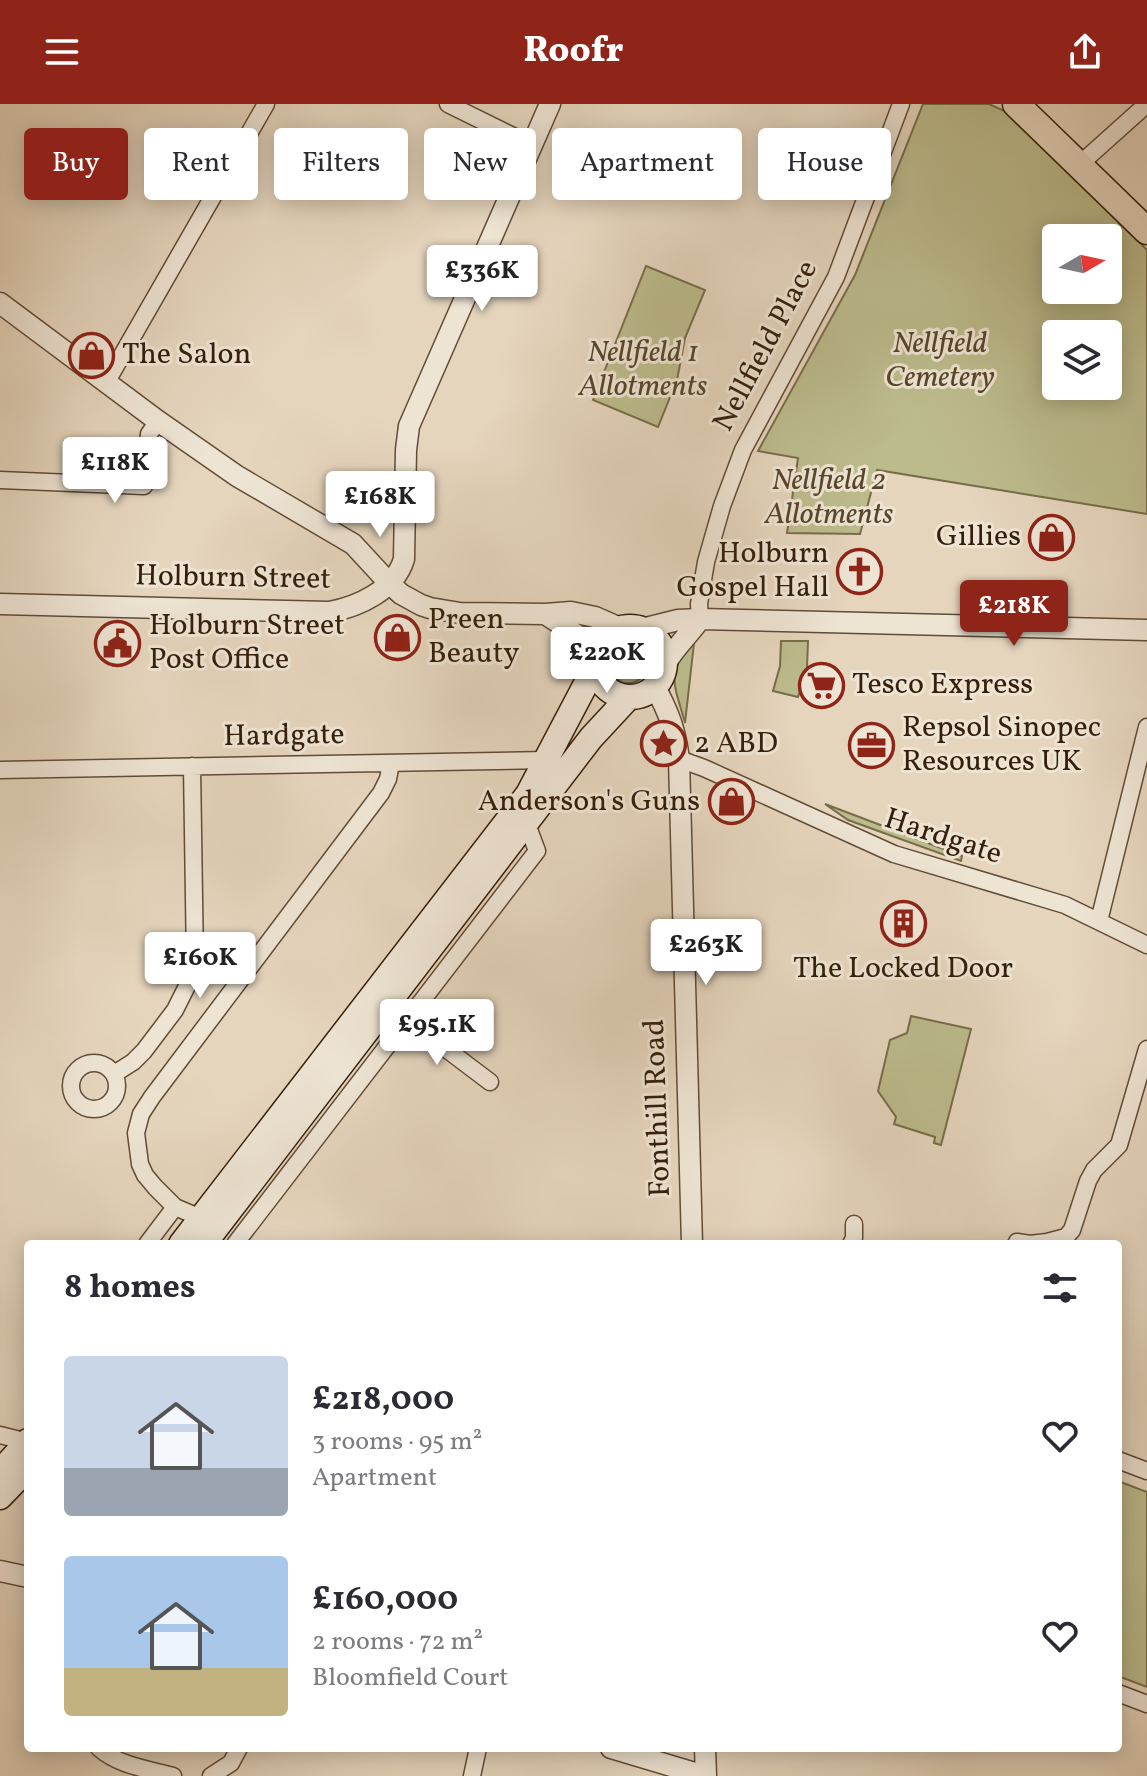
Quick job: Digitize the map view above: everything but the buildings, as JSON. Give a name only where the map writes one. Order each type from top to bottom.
[{"type":"main road","points":[[1016,104],[1144,223]]},
{"type":"main road","points":[[207,1240],[527,824],[558,765],[581,691],[589,678],[597,650],[602,640],[611,633],[631,628],[652,634],[660,642],[666,663],[664,674],[655,687],[643,695],[629,697],[615,694],[604,686],[597,674],[595,660]]},
{"type":"main road","points":[[184,1240],[528,794],[591,738],[629,697]]},
{"type":"main road","points":[[0,1472],[24,1445]]},
{"type":"main road","points":[[0,1497],[24,1472]]},
{"type":"street","points":[[106,383],[266,104]]},
{"type":"street","points":[[448,104],[497,128]]},
{"type":"street","points":[[536,134],[550,104]]},
{"type":"street","name":"Nellfield Place","points":[[700,619],[699,604],[706,562],[743,450],[836,277],[901,104]]},
{"type":"street","points":[[1079,165],[1147,104]]},
{"type":"street","points":[[389,583],[404,559],[409,426],[507,200]]},
{"type":"street","points":[[0,303],[158,421],[248,483],[353,544],[401,594],[430,608],[460,613],[580,613],[631,628],[700,619],[1147,630]]},
{"type":"street","points":[[0,480],[144,486],[149,434],[158,421]]},
{"type":"street","name":"Holburn Street","points":[[0,604],[329,612],[363,602],[389,583]]},
{"type":"street","points":[[545,614],[577,635],[595,660]]},
{"type":"street","points":[[666,663],[700,619]]},
{"type":"street","name":"Fonthill Road","points":[[655,687],[668,711],[679,759],[692,1240]]},
{"type":"street","points":[[1099,921],[1147,727]]},
{"type":"street","name":"Hardgate","points":[[679,759],[894,854],[1065,905],[1147,945]]},
{"type":"street","points":[[201,1218],[175,1207],[145,1175],[140,1164],[136,1133],[141,1114],[381,793],[391,763]]},
{"type":"street","name":"Hardgate","points":[[0,770],[391,763],[558,765]]},
{"type":"street","points":[[114,1074],[144,1051],[175,1010],[195,964],[192,766]]},
{"type":"street","points":[[238,1240],[537,851],[527,824]]},
{"type":"street","points":[[408,1020],[490,1082]]},
{"type":"street","points":[[1058,1240],[1072,1230],[1094,1170],[1119,1145],[1147,1049]]},
{"type":"street","points":[[150,1240],[175,1207]]},
{"type":"street","points":[[853,1240],[854,1224]]},
{"type":"street","points":[[0,1435],[24,1440]]},
{"type":"street","points":[[1122,1462],[1147,1471]]},
{"type":"street","points":[[0,1571],[24,1576]]},
{"type":"street","points":[[1122,1695],[1147,1704]]},
{"type":"street","points":[[103,1752],[121,1762],[173,1776]]},
{"type":"street","points":[[211,1776],[231,1763],[237,1752]]},
{"type":"street","points":[[472,1776],[477,1752]]},
{"type":"street","points":[[625,1752],[706,1776],[705,1752]]},
{"type":"green space","name":"Nellfield Cemetery","points":[[923,104],[989,104],[1009,113],[1121,224],[1042,224],[1042,304],[1122,304],[1122,225],[1147,250],[1147,514],[877,470],[860,534],[787,533],[798,458],[758,451],[855,275],[885,200],[891,200],[891,184]]},
{"type":"green space","name":"Nellfield 1 Allotments","points":[[646,266],[705,290],[685,338],[677,380],[658,427],[593,400]]},
{"type":"green space","points":[[781,641],[808,641],[807,668],[798,697],[773,691],[780,666]]},
{"type":"green space","points":[[694,643],[685,723],[674,681],[675,672],[684,653]]},
{"type":"green space","points":[[628,645],[641,651],[647,664],[641,677],[628,683],[615,677],[609,664],[615,651]]},
{"type":"green space","points":[[825,804],[962,856],[961,861],[848,820]]},
{"type":"green space","points":[[911,1016],[971,1029],[941,1145],[934,1143],[935,1137],[894,1124],[896,1117],[878,1091],[890,1040],[907,1033]]},
{"type":"green space","points":[[1122,1483],[1147,1492],[1147,1687],[1122,1678]]},
{"type":"place","name":"The Salon","points":[[91,355]]},
{"type":"place","name":"Gillies","points":[[1052,537]]},
{"type":"place","name":"Holburn Gospel Hall","points":[[860,571]]},
{"type":"place","name":"Preen Beauty","points":[[397,637]]},
{"type":"place","name":"Holburn Street Post Office","points":[[118,643]]},
{"type":"place","name":"Tesco Express","points":[[821,685]]},
{"type":"place","name":"2 ABD","points":[[663,744]]},
{"type":"place","name":"Repsol Sinopec Resources UK","points":[[871,745]]},
{"type":"place","name":"Anderson's Guns","points":[[731,802]]},
{"type":"place","name":"The Locked Door","points":[[903,923]]},
{"type":"park label","name":"Nellfield 2 Allotments","points":[[829,498]]}]
